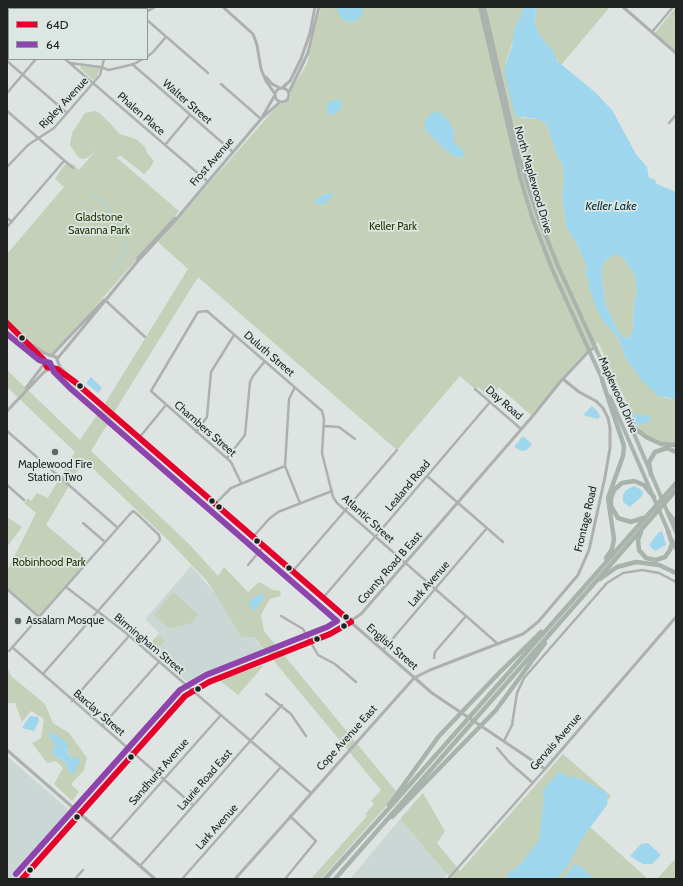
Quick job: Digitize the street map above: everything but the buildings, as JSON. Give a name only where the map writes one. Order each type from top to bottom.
[{"type":"highway","points":[[594,576],[613,544],[614,531],[608,507],[608,498],[624,451],[622,437],[602,380]]},
{"type":"highway","points":[[626,415],[633,425],[646,437],[661,444],[676,445]]},
{"type":"highway","points":[[651,475],[649,462],[655,452],[667,448],[676,452]]},
{"type":"highway","points":[[648,517],[631,522],[618,518],[611,506],[612,494],[622,483],[634,481],[644,486],[654,498]]},
{"type":"highway","points":[[325,879],[555,619],[648,517],[674,491],[676,483]]},
{"type":"highway","points":[[668,513],[676,523]]},
{"type":"highway","points":[[648,517],[638,540],[639,550],[646,558],[656,560],[668,555],[672,543],[668,531]]},
{"type":"highway","points":[[374,834],[500,705],[531,660],[573,606],[648,517]]},
{"type":"highway","points":[[577,601],[606,574],[624,565],[636,562],[653,563],[676,573]]},
{"type":"highway","points":[[335,879],[573,606]]},
{"type":"highway","points":[[359,842],[387,807],[426,752],[533,639],[555,619]]},
{"type":"main road","name":"North Maplewood Drive","points":[[480,7],[520,176],[532,217],[552,270],[589,352]]},
{"type":"main road","name":"North Maplewood Drive","points":[[484,7],[518,154],[529,193],[549,245],[626,415],[676,532]]},
{"type":"main road","name":"Maplewood Drive","points":[[589,352],[676,549]]},
{"type":"street","points":[[223,7],[253,34],[258,46],[263,74],[278,100],[282,102],[289,98],[289,92],[308,53],[319,7]]},
{"type":"street","points":[[275,94],[290,81],[301,59],[310,32],[315,7]]},
{"type":"street","points":[[623,7],[676,53]]},
{"type":"street","points":[[652,32],[673,7]]},
{"type":"street","points":[[148,21],[208,73]]},
{"type":"street","points":[[148,56],[166,37]]},
{"type":"street","points":[[7,93],[35,60]]},
{"type":"street","name":"Phalen Place","points":[[66,60],[207,181]]},
{"type":"street","name":"Ripley Avenue","points":[[7,167],[28,145],[54,128],[94,84],[100,75],[104,60]]},
{"type":"street","points":[[70,63],[109,70],[141,60]]},
{"type":"street","points":[[7,61],[67,113]]},
{"type":"street","name":"Walter Street","points":[[132,64],[233,152]]},
{"type":"street","points":[[263,74],[272,84],[289,92]]},
{"type":"street","points":[[221,84],[261,119]]},
{"type":"street","name":"Frost Avenue","points":[[261,119],[275,94]]},
{"type":"street","name":"Frost Avenue","points":[[44,362],[104,300],[173,223],[261,119],[277,104],[282,102]]},
{"type":"street","points":[[7,111],[73,168]]},
{"type":"street","points":[[669,123],[676,114]]},
{"type":"street","points":[[165,145],[190,116]]},
{"type":"street","points":[[7,159],[11,162]]},
{"type":"street","points":[[7,228],[64,161]]},
{"type":"street","points":[[7,218],[12,222]]},
{"type":"street","points":[[104,300],[146,337]]},
{"type":"street","name":"Frost Avenue","points":[[52,369],[104,300]]},
{"type":"street","name":"Duluth Street","points":[[151,391],[198,312],[207,311],[320,409]]},
{"type":"street","points":[[7,323],[24,339],[44,362],[23,393]]},
{"type":"street","points":[[196,432],[207,417],[209,381],[213,367],[234,335]]},
{"type":"street","points":[[24,339],[51,355]]},
{"type":"street","name":"County Road B East","points":[[22,879],[178,702],[193,691],[217,678],[337,630],[351,622],[367,609],[546,398],[595,347]]},
{"type":"street","name":"English Street","points":[[51,355],[58,361],[60,367],[75,382],[414,678],[462,714],[545,769]]},
{"type":"street","points":[[227,458],[245,435],[250,382],[265,361]]},
{"type":"street","name":"English Street","points":[[44,362],[47,367],[58,370],[75,382]]},
{"type":"street","points":[[7,411],[45,371],[52,369]]},
{"type":"street","name":"Frontage Road","points":[[498,644],[523,634],[538,622],[578,575],[590,545],[609,456],[609,424],[605,412],[599,404],[582,394],[563,379]]},
{"type":"street","points":[[295,387],[289,399],[285,466],[300,503]]},
{"type":"street","name":"Day Road","points":[[475,389],[521,429]]},
{"type":"street","name":"Chambers Street","points":[[151,391],[233,464],[241,483]]},
{"type":"street","name":"Lealand Road","points":[[323,598],[490,402]]},
{"type":"street","points":[[139,438],[166,405]]},
{"type":"street","name":"Atlantic Street","points":[[320,409],[324,416],[322,453],[336,503],[498,644]]},
{"type":"street","points":[[324,426],[339,427],[355,440]]},
{"type":"street","points":[[7,432],[118,528]]},
{"type":"street","points":[[293,572],[397,450]]},
{"type":"street","points":[[215,504],[227,490],[285,466]]},
{"type":"street","points":[[427,476],[504,542]]},
{"type":"street","points":[[7,485],[24,500]]},
{"type":"street","points":[[253,537],[274,515],[332,491]]},
{"type":"street","points":[[9,651],[133,512],[160,538],[43,674]]},
{"type":"street","points":[[83,523],[105,542]]},
{"type":"street","name":"Lark Avenue","points":[[383,650],[487,528]]},
{"type":"street","points":[[248,565],[264,546]]},
{"type":"street","points":[[504,741],[512,725],[517,693],[524,678],[607,583],[623,574],[642,570],[659,573],[676,582]]},
{"type":"street","name":"Birmingham Street","points":[[66,587],[129,636],[311,793]]},
{"type":"street","points":[[7,590],[39,617]]},
{"type":"street","points":[[281,616],[299,626],[306,632],[318,655],[335,664],[356,682]]},
{"type":"street","points":[[434,658],[435,652],[466,616]]},
{"type":"street","name":"Gervais Avenue","points":[[448,879],[676,617]]},
{"type":"street","points":[[72,701],[129,636]]},
{"type":"street","name":"Cope Avenue East","points":[[235,879],[414,678],[430,670],[498,644]]},
{"type":"street","name":"Barclay Street","points":[[12,647],[72,701],[193,805]]},
{"type":"street","points":[[102,726],[159,662]]},
{"type":"street","points":[[266,694],[282,705],[306,736]]},
{"type":"street","name":"Laurie Road East","points":[[140,866],[282,705]]},
{"type":"street","name":"Sandhurst Avenue","points":[[110,840],[221,715]]},
{"type":"street","points":[[497,748],[510,763],[532,783]]},
{"type":"street","points":[[7,750],[155,879]]},
{"type":"street","name":"Lark Avenue","points":[[182,879],[281,767]]},
{"type":"street","points":[[285,879],[316,841],[290,816]]},
{"type":"street","points":[[75,879],[83,870]]},
{"type":"street","points":[[26,875],[31,879]]},
{"type":"shaded area","points":[[191,566],[267,653],[212,673],[191,685],[147,647],[159,633],[145,619]]},
{"type":"shaded area","points":[[7,756],[72,813],[14,879],[7,879]]},
{"type":"shaded area","points":[[400,819],[447,874],[443,879],[350,879]]},
{"type":"green space","name":"Keller Park","points":[[321,7],[524,7],[506,62],[522,118],[539,119],[547,125],[558,158],[562,163],[564,179],[562,196],[567,229],[577,244],[586,266],[597,310],[619,339],[625,357],[641,379],[665,398],[676,399],[676,444],[658,443],[641,433],[598,342],[579,359],[531,415],[499,387],[490,398],[478,387],[475,389],[460,376],[397,450],[198,277],[113,414],[104,405],[188,269],[158,242],[278,105],[291,98],[291,90],[307,64]]},
{"type":"green space","points":[[536,7],[610,7],[561,65],[538,33],[535,23]]},
{"type":"green space","points":[[676,7],[676,51],[655,33]]},
{"type":"green space","points":[[81,66],[97,67],[100,69],[96,78],[93,80],[80,68]]},
{"type":"green space","name":"Gladstone Savanna Park","points":[[95,111],[101,114],[120,134],[136,139],[145,147],[147,153],[154,161],[144,174],[121,156],[116,157],[179,211],[50,358],[7,321],[7,254],[64,187],[55,179],[63,167],[66,164],[73,164],[79,170],[99,147],[89,157],[83,159],[79,158],[70,145],[72,133],[85,113]]},
{"type":"green space","points":[[616,254],[624,259],[635,275],[637,294],[634,304],[633,331],[629,337],[624,338],[617,329],[605,304],[601,269],[605,260]]},
{"type":"green space","name":"Robinhood Park","points":[[7,370],[80,440],[102,408],[112,417],[91,451],[190,545],[218,576],[224,567],[248,592],[259,582],[273,590],[280,591],[281,596],[270,599],[261,615],[264,631],[396,791],[387,805],[321,879],[311,879],[367,816],[365,814],[374,804],[371,801],[381,790],[254,637],[242,637],[207,581],[166,538],[84,460],[46,525],[89,561],[39,617],[7,589],[7,571],[36,513],[24,503],[28,498],[31,501],[37,493],[48,498],[75,452],[7,387]]},
{"type":"green space","points":[[7,517],[22,527],[7,547]]},
{"type":"green space","points":[[173,592],[198,614],[192,623],[169,628],[154,615]]},
{"type":"green space","points":[[161,636],[165,641],[156,651],[150,644],[157,637]]},
{"type":"green space","points":[[264,665],[238,695],[219,680]]},
{"type":"green space","points":[[7,667],[11,676],[45,704],[53,723],[69,733],[87,758],[84,770],[71,784],[79,792],[72,801],[54,784],[63,768],[56,761],[47,763],[32,743],[41,738],[44,719],[31,711],[22,722],[15,703],[7,703]],"holes":[[[55,744],[65,749],[72,758],[69,772],[66,763],[52,753]]]},
{"type":"green space","points":[[563,754],[611,796],[588,825],[648,879],[454,879],[447,874],[400,819],[423,793],[445,831],[437,843],[460,871]]},
{"type":"green space","points":[[676,858],[676,879],[657,879]]},
{"type":"water","points":[[7,7],[139,7],[8,8],[7,18]]},
{"type":"water","points":[[336,7],[361,7],[363,15],[355,21],[347,22],[340,17]]},
{"type":"water","name":"Keller Lake","points":[[524,7],[536,7],[535,23],[538,33],[554,53],[557,61],[595,92],[612,110],[636,154],[647,167],[649,178],[654,179],[657,184],[676,192],[676,399],[658,396],[641,380],[625,357],[619,339],[604,322],[597,310],[589,288],[588,277],[585,273],[587,271],[586,266],[577,244],[567,229],[562,196],[564,179],[562,163],[558,158],[547,125],[539,119],[515,116],[504,70],[512,46],[515,28]],"holes":[[[616,254],[624,259],[635,275],[637,294],[634,304],[633,331],[629,337],[624,338],[617,329],[605,304],[601,269],[605,260]]]},
{"type":"water","points":[[335,99],[341,100],[341,108],[336,113],[328,115],[326,104]]},
{"type":"water","points":[[432,112],[441,113],[448,120],[454,131],[454,143],[463,150],[464,155],[460,158],[446,151],[425,130],[425,120]]},
{"type":"water","points":[[332,193],[333,196],[324,204],[319,205],[314,200],[319,199],[322,195]]},
{"type":"water","points":[[91,377],[102,388],[98,393],[86,383]]},
{"type":"water","points":[[592,406],[600,416],[598,419],[583,415]]},
{"type":"water","points":[[629,415],[650,416],[650,422],[639,425],[632,424]]},
{"type":"water","points":[[523,436],[532,444],[527,450],[522,451],[514,447]]},
{"type":"water","points":[[634,486],[643,492],[642,496],[630,507],[623,502],[623,495],[626,490]]},
{"type":"water","points":[[662,531],[666,545],[655,551],[649,545],[658,533]]},
{"type":"water","points":[[259,594],[263,594],[264,597],[255,611],[248,602]]},
{"type":"water","points":[[30,716],[38,717],[39,721],[34,731],[22,728]]},
{"type":"water","points":[[49,733],[53,733],[66,742],[69,750],[65,750],[72,758],[77,757],[81,759],[73,775],[69,772],[66,763],[52,753],[55,744],[49,737]]},
{"type":"water","points":[[560,771],[565,776],[582,779],[608,794],[607,805],[583,837],[567,867],[556,879],[509,879],[507,874],[521,863],[539,840],[544,796],[542,791]]},
{"type":"water","points":[[648,843],[661,855],[652,864],[643,864],[630,856],[641,844]]},
{"type":"water","points":[[575,864],[583,868],[593,879],[563,879]]},
{"type":"waterway","points":[[91,195],[104,201],[122,229]]},
{"type":"waterway","points":[[112,271],[125,248],[124,237]]},
{"type":"transit line","name":"64D","points":[[7,323],[44,360],[47,367],[57,369],[75,382],[351,622],[330,634],[209,682],[185,696],[22,879]]},
{"type":"transit line","name":"64","points":[[7,334],[39,360],[50,363],[54,372],[70,388],[337,621],[327,627],[206,675],[180,690],[16,874]]},
{"type":"place","name":"Maplewood Fire Station Two","points":[[55,452]]},
{"type":"place","name":"Assalam Mosque","points":[[18,621]]}]
